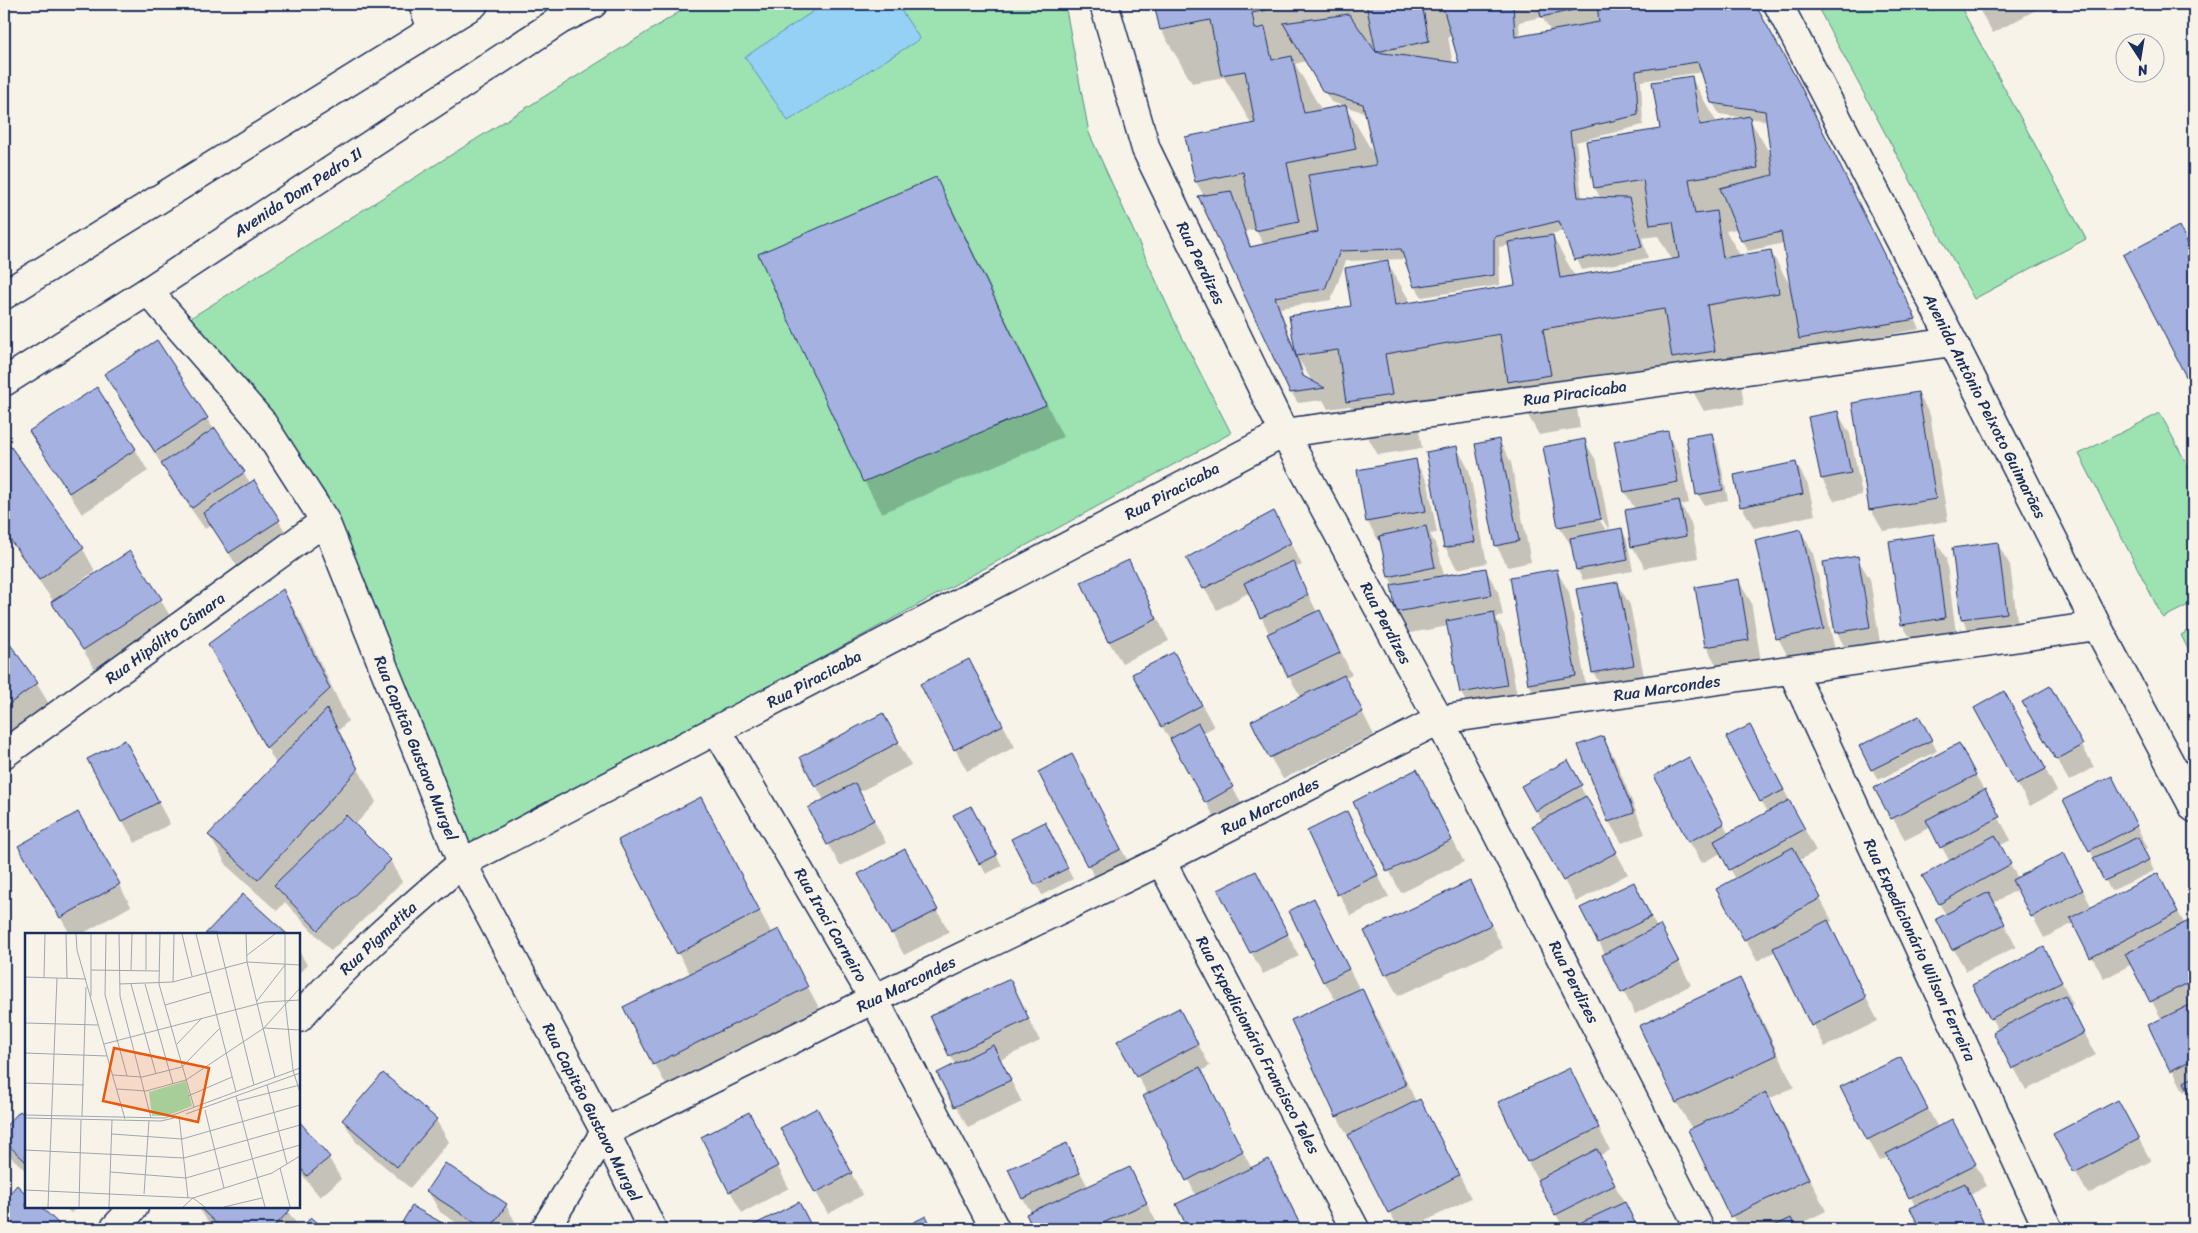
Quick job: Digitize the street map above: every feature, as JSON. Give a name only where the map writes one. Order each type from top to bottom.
[{"type":"street","points":[[423,4],[432,30]]},
{"type":"street","points":[[4,295],[474,4]]},
{"type":"street","name":"Avenida Dom Pedro II","points":[[4,382],[148,291],[560,20],[594,4]]},
{"type":"street","name":"Rua Perdizes","points":[[1104,4],[1146,148],[1284,433],[1439,720],[1700,1229]]},
{"type":"street","name":"Avenida Antônio Peixoto Guimarães","points":[[1778,4],[2097,626],[2194,808]]},
{"type":"street","name":"Rua Capitão Gustavo Murgel","points":[[148,291],[261,421],[326,521],[462,863],[604,1132],[652,1229]]},
{"type":"street","name":"Rua Piracicaba","points":[[462,863],[1284,433],[1953,342]]},
{"type":"street","name":"Rua Hipólito Câmara","points":[[4,754],[326,521]]},
{"type":"street","name":"Rua Marcondes","points":[[604,1132],[1161,861],[1439,720],[2097,626]]},
{"type":"street","name":"Rua Expedicionário Wilson Ferreira","points":[[1792,670],[2048,1229]]},
{"type":"street","name":"Rua Irací Carneiro","points":[[717,730],[874,999],[995,1229]]},
{"type":"street","name":"Rua Expedicionário Francisco Teles","points":[[1161,861],[1355,1229]]},
{"type":"street","name":"Rua Pigmatita","points":[[300,1017],[318,996],[389,925],[462,863]]},
{"type":"street","points":[[545,1229],[604,1132]]},
{"type":"street","points":[[114,1229],[133,1208]]},
{"type":"green space","points":[[692,4],[1065,4],[1089,133],[1178,329],[1231,433],[464,854],[327,495],[189,319]]},
{"type":"green space","points":[[1816,4],[1959,4],[2086,239],[1974,299]]},
{"type":"green space","points":[[2160,413],[2194,478],[2194,602],[2163,618],[2079,454]]},
{"type":"green space","points":[[2194,628],[2194,661],[2181,635]]},
{"type":"water","points":[[824,4],[897,4],[920,39],[788,121],[745,57]]},
{"type":"building","points":[[1154,4],[1297,4],[1252,13],[1255,29],[1265,27],[1272,60],[1292,56],[1304,113],[1346,105],[1356,149],[1287,163],[1299,222],[1255,231],[1243,172],[1195,182],[1185,137],[1255,123],[1245,71],[1221,75],[1210,20],[1160,30]]},
{"type":"building","points":[[1366,4],[1422,4],[1429,41],[1376,52]]},
{"type":"building","points":[[1442,4],[1513,4],[1515,37],[1599,22],[1597,4],[1755,4],[1799,83],[1916,319],[1799,339],[1781,232],[1741,241],[1720,188],[1773,175],[1765,111],[1711,103],[1698,62],[1636,71],[1638,115],[1570,131],[1578,197],[1629,198],[1642,247],[1574,260],[1559,221],[1494,237],[1494,275],[1414,287],[1401,249],[1340,251],[1325,289],[1275,297],[1303,376],[1325,388],[1290,393],[1198,196],[1231,191],[1250,247],[1318,232],[1308,175],[1376,165],[1363,104],[1323,92],[1283,23],[1349,14],[1376,52],[1459,63]]},
{"type":"building","points":[[1538,4],[1578,4],[1579,9],[1541,17]]},
{"type":"building","points":[[1692,76],[1700,125],[1750,116],[1758,168],[1689,179],[1695,214],[1716,211],[1723,258],[1771,250],[1779,293],[1707,305],[1715,351],[1672,358],[1664,309],[1543,329],[1551,375],[1507,382],[1500,334],[1385,354],[1392,395],[1346,402],[1338,350],[1296,356],[1289,316],[1351,306],[1345,268],[1388,260],[1395,305],[1515,285],[1508,242],[1553,235],[1560,278],[1679,258],[1673,222],[1650,225],[1643,180],[1594,188],[1586,141],[1660,129],[1652,82]]},
{"type":"building","points":[[936,177],[1046,405],[863,482],[758,254]]},
{"type":"building","points":[[2179,226],[2194,255],[2194,392],[2123,255]]},
{"type":"building","points":[[157,340],[208,418],[155,452],[104,374]]},
{"type":"building","points":[[97,387],[136,449],[69,493],[29,431]]},
{"type":"building","points":[[1918,392],[1936,499],[1869,510],[1852,403]]},
{"type":"building","points":[[1838,411],[1851,473],[1821,479],[1808,417]]},
{"type":"building","points":[[215,428],[245,472],[192,508],[161,464]]},
{"type":"building","points":[[1668,431],[1678,482],[1624,492],[1614,441]]},
{"type":"building","points":[[1712,433],[1723,490],[1696,495],[1686,437]]},
{"type":"building","points":[[1499,439],[1519,541],[1495,546],[1475,444]]},
{"type":"building","points":[[1585,439],[1601,519],[1558,527],[1543,447]]},
{"type":"building","points":[[8,443],[84,548],[39,580],[4,531],[4,446]]},
{"type":"building","points":[[1457,446],[1475,542],[1444,548],[1426,452]]},
{"type":"building","points":[[1416,459],[1426,511],[1366,522],[1357,470]]},
{"type":"building","points":[[1796,462],[1803,494],[1740,507],[1734,475]]},
{"type":"building","points":[[254,480],[280,520],[229,553],[203,513]]},
{"type":"building","points":[[1679,500],[1686,536],[1631,547],[1625,510]]},
{"type":"building","points":[[1274,511],[1291,543],[1203,589],[1186,558]]},
{"type":"building","points":[[1426,526],[1435,567],[1388,577],[1379,536]]},
{"type":"building","points":[[1622,528],[1628,560],[1576,570],[1570,538]]},
{"type":"building","points":[[1801,529],[1824,629],[1776,639],[1755,540]]},
{"type":"building","points":[[1934,534],[1945,618],[1901,625],[1889,541]]},
{"type":"building","points":[[1998,542],[2007,613],[1961,619],[1952,548]]},
{"type":"building","points":[[130,551],[162,599],[83,650],[51,602]]},
{"type":"building","points":[[1858,556],[1870,627],[1835,633],[1823,562]]},
{"type":"building","points":[[1129,560],[1157,619],[1108,642],[1081,582]]},
{"type":"building","points":[[1293,561],[1308,595],[1260,618],[1244,583]]},
{"type":"building","points":[[1486,568],[1491,595],[1396,612],[1391,585]]},
{"type":"building","points":[[1557,569],[1576,676],[1528,684],[1510,577]]},
{"type":"building","points":[[1739,579],[1749,640],[1705,647],[1695,587]]},
{"type":"building","points":[[1618,582],[1634,665],[1592,673],[1576,589]]},
{"type":"building","points":[[283,589],[330,689],[266,748],[208,644]]},
{"type":"building","points":[[1320,610],[1340,653],[1288,677],[1267,634]]},
{"type":"building","points":[[1494,612],[1507,685],[1460,693],[1446,621]]},
{"type":"building","points":[[4,636],[38,683],[4,708]]},
{"type":"building","points":[[1174,652],[1202,705],[1161,727],[1132,674]]},
{"type":"building","points":[[969,659],[1003,725],[954,750],[920,684]]},
{"type":"building","points":[[1344,675],[1363,712],[1269,758],[1251,721]]},
{"type":"building","points":[[2050,686],[2083,745],[2056,760],[2022,702]]},
{"type":"building","points":[[2004,691],[2046,769],[2016,785],[1974,708]]},
{"type":"building","points":[[327,709],[358,769],[258,880],[208,835]]},
{"type":"building","points":[[883,713],[899,742],[815,787],[800,757]]},
{"type":"building","points":[[1919,716],[1932,740],[1871,770],[1859,746]]},
{"type":"building","points":[[1198,723],[1233,787],[1205,803],[1170,739]]},
{"type":"building","points":[[1750,725],[1784,790],[1760,802],[1726,737]]},
{"type":"building","points":[[1603,736],[1634,813],[1608,822],[1578,745]]},
{"type":"building","points":[[125,740],[159,802],[121,822],[87,759]]},
{"type":"building","points":[[1959,743],[1976,775],[1891,819],[1874,788]]},
{"type":"building","points":[[1072,754],[1121,849],[1087,866],[1038,772]]},
{"type":"building","points":[[1689,757],[1724,824],[1688,842],[1654,776]]},
{"type":"building","points":[[1568,760],[1582,785],[1535,811],[1521,786]]},
{"type":"building","points":[[1417,769],[1452,840],[1387,872],[1353,802]]},
{"type":"building","points":[[2112,776],[2137,826],[2089,851],[2063,800]]},
{"type":"building","points":[[855,783],[874,820],[827,845],[808,808]]},
{"type":"building","points":[[1985,789],[2000,817],[1940,848],[1926,820]]},
{"type":"building","points":[[1586,796],[1617,852],[1563,881],[1532,826]]},
{"type":"building","points":[[701,797],[760,911],[677,954],[618,840]]},
{"type":"building","points":[[1789,800],[1805,829],[1729,870],[1714,841]]},
{"type":"building","points":[[971,806],[997,855],[979,864],[953,815]]},
{"type":"building","points":[[1347,811],[1378,875],[1337,895],[1307,831]]},
{"type":"building","points":[[78,812],[120,884],[60,918],[18,846]]},
{"type":"building","points":[[346,815],[391,860],[318,930],[274,885]]},
{"type":"building","points":[[1045,822],[1068,868],[1035,885],[1011,839]]},
{"type":"building","points":[[1995,835],[2011,864],[1939,904],[1922,876]]},
{"type":"building","points":[[2138,837],[2149,860],[2104,881],[2093,858]]},
{"type":"building","points":[[1793,847],[1821,898],[1744,940],[1716,889]]},
{"type":"building","points":[[905,849],[938,910],[891,934],[858,874]]},
{"type":"building","points":[[2064,853],[2083,890],[2031,917],[2012,880]]},
{"type":"building","points":[[1256,871],[1288,934],[1250,953],[1218,890]]},
{"type":"building","points":[[2158,873],[2178,912],[2090,958],[2070,918]]},
{"type":"building","points":[[1470,881],[1491,925],[1385,975],[1364,931]]},
{"type":"building","points":[[1634,882],[1651,917],[1598,943],[1580,908]]},
{"type":"building","points":[[1989,892],[2005,924],[1952,950],[1936,919]]},
{"type":"building","points":[[243,894],[286,933],[206,933]]},
{"type":"building","points":[[1314,898],[1349,969],[1323,982],[1289,911]]},
{"type":"building","points":[[2194,918],[2194,980],[2150,1002],[2125,954]]},
{"type":"building","points":[[1828,920],[1866,998],[1811,1026],[1773,948]]},
{"type":"building","points":[[1660,925],[1679,962],[1621,993],[1602,955]]},
{"type":"building","points":[[779,929],[808,987],[653,1065],[623,1007]]},
{"type":"building","points":[[2044,947],[2062,982],[1990,1019],[1972,985]]},
{"type":"building","points":[[1740,978],[1777,1055],[1676,1103],[1639,1026]]},
{"type":"building","points":[[1010,979],[1029,1019],[949,1056],[930,1016]]},
{"type":"building","points":[[1362,988],[1406,1085],[1336,1117],[1291,1020]]},
{"type":"building","points":[[2065,995],[2084,1033],[2012,1069],[1993,1032]]},
{"type":"building","points":[[2194,1003],[2194,1059],[2170,1071],[2148,1025]]},
{"type":"building","points":[[1179,1008],[1198,1044],[1136,1077],[1117,1041]]},
{"type":"building","points":[[993,1045],[1011,1080],[954,1107],[937,1073]]},
{"type":"building","points":[[1901,1057],[1928,1109],[1867,1140],[1840,1087]]},
{"type":"building","points":[[1200,1067],[1243,1151],[1186,1181],[1143,1096]]},
{"type":"building","points":[[1570,1068],[1599,1128],[1527,1162],[1498,1102]]},
{"type":"building","points":[[383,1073],[437,1119],[397,1167],[342,1120]]},
{"type":"building","points":[[2194,1077],[2194,1102],[2184,1082]]},
{"type":"building","points":[[1766,1092],[1809,1179],[1730,1217],[1688,1130]]},
{"type":"building","points":[[1420,1099],[1459,1175],[1388,1213],[1348,1135]]},
{"type":"building","points":[[2118,1100],[2139,1139],[2074,1173],[2053,1134]]},
{"type":"building","points":[[817,1108],[852,1173],[815,1193],[780,1128]]},
{"type":"building","points":[[20,1111],[25,1115],[25,1161],[4,1141],[4,1128]]},
{"type":"building","points":[[749,1112],[778,1166],[729,1192],[701,1137]]},
{"type":"building","points":[[1952,1119],[1976,1164],[1909,1198],[1886,1154]]},
{"type":"building","points":[[300,1122],[330,1157],[307,1176],[300,1167]]},
{"type":"building","points":[[1067,1143],[1080,1173],[1022,1199],[1008,1169]]},
{"type":"building","points":[[1597,1149],[1615,1185],[1555,1215],[1537,1180]]},
{"type":"building","points":[[1269,1159],[1302,1229],[1188,1229],[1176,1204]]},
{"type":"building","points":[[445,1163],[507,1204],[490,1229],[485,1229],[426,1191]]},
{"type":"building","points":[[1130,1167],[1147,1203],[1090,1229],[1033,1229],[1026,1214]]},
{"type":"building","points":[[1965,1183],[1984,1224],[1971,1229],[1920,1229],[1910,1208]]},
{"type":"building","points":[[17,1185],[25,1193],[25,1208],[42,1208],[59,1224],[54,1229],[13,1229],[4,1221],[4,1200]]},
{"type":"building","points":[[799,1202],[813,1229],[746,1229]]},
{"type":"building","points":[[1625,1202],[1638,1229],[1578,1229],[1575,1225]]},
{"type":"building","points":[[412,1206],[453,1229],[398,1229]]},
{"type":"building","points":[[200,1208],[287,1208],[290,1210],[272,1229],[222,1229]]},
{"type":"building","points":[[926,1216],[933,1229],[900,1229]]},
{"type":"building","points":[[311,1217],[325,1229],[301,1229]]},
{"type":"building","points":[[1791,1218],[1796,1229],[1768,1229]]}]
